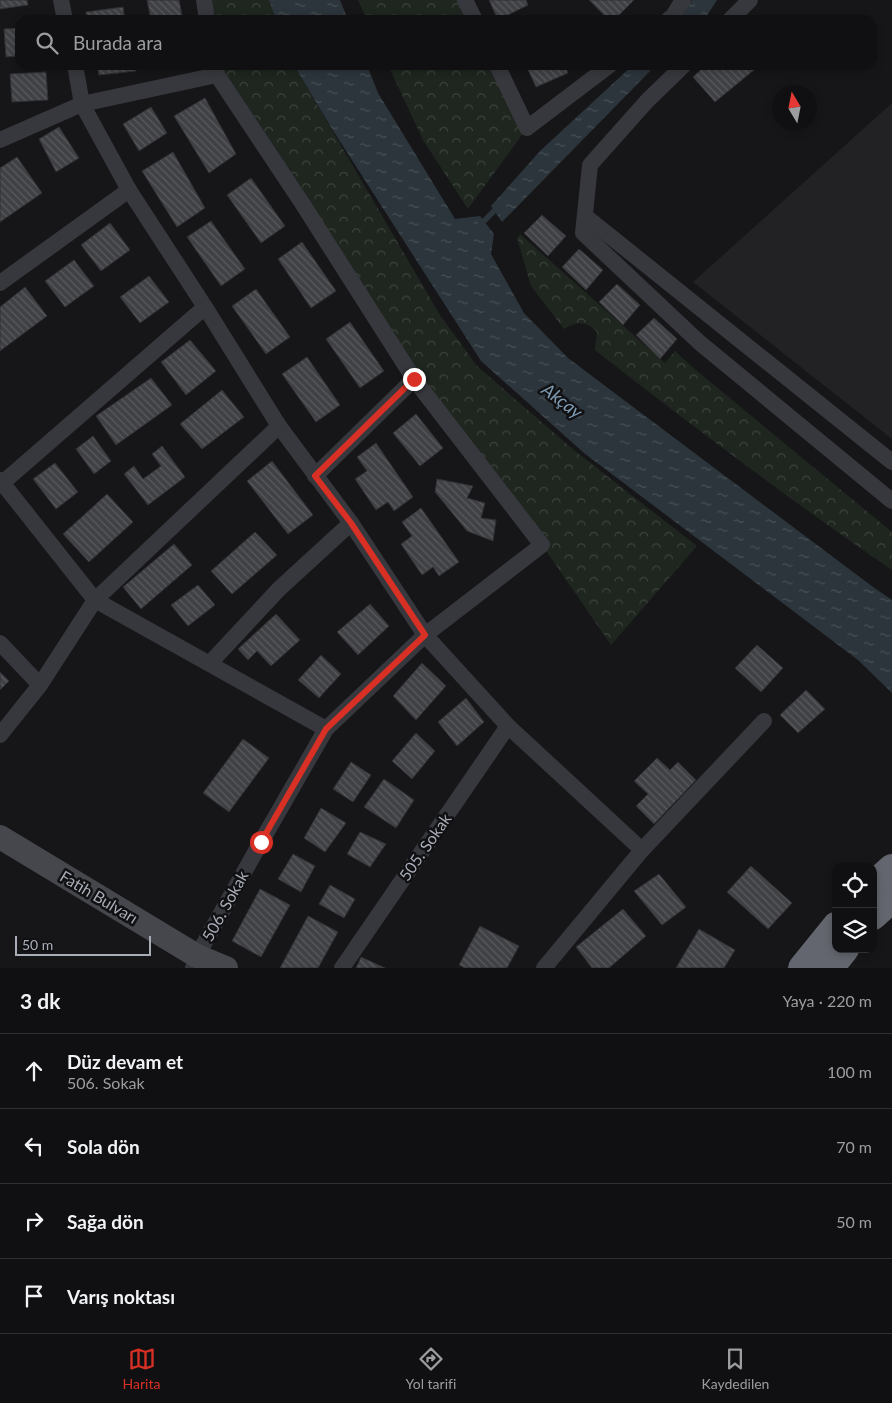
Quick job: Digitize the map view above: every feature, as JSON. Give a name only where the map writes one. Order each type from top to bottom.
[{"type":"highway","points":[[877,881],[892,868]]},
{"type":"highway","points":[[877,912],[892,899]]},
{"type":"highway","points":[[802,968],[832,931]]},
{"type":"highway","points":[[830,968],[842,953]]},
{"type":"street","points":[[61,0],[65,15]]},
{"type":"street","points":[[204,0],[206,15]]},
{"type":"street","points":[[465,0],[472,15]]},
{"type":"street","points":[[674,15],[683,0]]},
{"type":"street","points":[[735,15],[750,0]]},
{"type":"street","points":[[75,70],[82,104],[129,190],[279,426],[351,523],[425,635],[508,726],[642,850]]},
{"type":"street","points":[[0,140],[82,104],[216,70],[414,379],[315,476]]},
{"type":"street","points":[[499,70],[528,128],[603,70]]},
{"type":"street","points":[[679,70],[590,165],[583,233],[700,343],[892,500]]},
{"type":"street","points":[[0,283],[129,190]]},
{"type":"street","points":[[585,216],[892,462]]},
{"type":"street","points":[[205,307],[1,483],[95,600],[326,729]]},
{"type":"street","name":"506. Sokak","points":[[195,962],[256,850],[326,729],[425,635],[542,545],[414,379]]},
{"type":"street","points":[[0,735],[40,685],[95,600],[279,426]]},
{"type":"street","points":[[210,663],[279,589],[351,523]]},
{"type":"street","points":[[0,643],[40,685]]},
{"type":"street","points":[[544,968],[642,850],[764,721]]},
{"type":"street","name":"505. Sokak","points":[[342,968],[508,726]]},
{"type":"street","name":"Fatih Bulvarı","points":[[0,837],[195,962],[226,968]]},
{"type":"shaded area","points":[[892,103],[892,439],[693,282]]},
{"type":"green space","points":[[204,0],[269,0],[274,15],[206,15]]},
{"type":"green space","points":[[358,0],[464,0],[472,15],[365,15]]},
{"type":"green space","points":[[218,70],[297,70],[440,315],[477,366],[575,451],[697,546],[611,645],[542,545],[414,379]]},
{"type":"green space","points":[[390,70],[498,70],[527,128],[468,209],[423,140]]},
{"type":"green space","points":[[520,234],[665,363],[675,351],[892,532],[892,570],[816,517],[595,350],[597,332],[593,328],[582,323],[564,329],[531,286],[517,238]]},
{"type":"water","points":[[269,0],[340,0],[346,15],[274,15]]},
{"type":"water","points":[[692,0],[717,0],[707,15],[683,15]]},
{"type":"water","name":"Akçay","points":[[297,70],[369,70],[378,93],[455,219],[480,216],[494,234],[491,254],[524,313],[568,358],[892,600],[892,693],[858,660],[584,453],[481,361],[332,129]]},
{"type":"water","points":[[628,70],[651,70],[502,222],[491,206],[540,151]]},
{"type":"building","points":[[0,0],[27,0],[28,5],[0,9]]},
{"type":"building","points":[[147,0],[179,0],[182,15],[150,15]]},
{"type":"building","points":[[489,0],[526,0],[528,5],[508,15],[496,15]]},
{"type":"building","points":[[589,0],[634,0],[619,15],[604,15]]},
{"type":"building","points":[[123,7],[124,15],[86,15],[86,12]]},
{"type":"building","points":[[15,28],[15,56],[6,57],[4,29]]},
{"type":"building","points":[[98,70],[136,71],[99,75]]},
{"type":"building","points":[[528,70],[566,70],[568,73],[536,87]]},
{"type":"building","points":[[701,70],[754,70],[715,102],[693,77]]},
{"type":"building","points":[[46,72],[48,100],[12,102],[10,74]]},
{"type":"building","points":[[205,98],[236,154],[209,173],[174,116]]},
{"type":"building","points":[[151,107],[167,133],[139,151],[123,124]]},
{"type":"building","points":[[59,127],[79,158],[56,172],[39,139]]},
{"type":"building","points":[[173,152],[205,208],[177,227],[142,171]]},
{"type":"building","points":[[17,157],[42,193],[0,222],[0,168]]},
{"type":"building","points":[[251,178],[285,226],[261,243],[227,195]]},
{"type":"building","points":[[542,215],[566,236],[548,256],[524,233]]},
{"type":"building","points":[[211,221],[245,269],[221,286],[187,237]]},
{"type":"building","points":[[110,223],[130,250],[101,271],[81,245]]},
{"type":"building","points":[[302,242],[336,291],[311,308],[278,259]]},
{"type":"building","points":[[579,249],[603,270],[586,290],[562,267]]},
{"type":"building","points":[[74,260],[94,286],[65,307],[45,281]]},
{"type":"building","points":[[149,276],[169,302],[140,323],[120,297]]},
{"type":"building","points":[[617,284],[640,305],[623,325],[599,302]]},
{"type":"building","points":[[25,287],[47,316],[0,351],[0,307]]},
{"type":"building","points":[[256,289],[290,337],[266,354],[232,306]]},
{"type":"building","points":[[654,318],[677,339],[660,359],[636,335]]},
{"type":"building","points":[[350,322],[384,371],[360,388],[326,339]]},
{"type":"building","points":[[190,340],[216,371],[186,395],[161,362]]},
{"type":"building","points":[[307,357],[340,405],[316,422],[282,374]]},
{"type":"building","points":[[151,378],[172,405],[116,445],[96,416]]},
{"type":"building","points":[[222,390],[244,417],[202,449],[180,424]]},
{"type":"building","points":[[416,414],[443,448],[420,466],[393,433]]},
{"type":"building","points":[[93,436],[111,461],[94,474],[76,449]]},
{"type":"building","points":[[376,443],[413,497],[394,511],[388,502],[376,510],[355,479],[367,471],[357,457]]},
{"type":"building","points":[[162,446],[185,477],[148,505],[124,474],[134,466],[143,479],[161,466],[152,454]]},
{"type":"building","points":[[272,461],[313,515],[288,534],[247,481]]},
{"type":"building","points":[[55,463],[78,492],[56,509],[33,479]]},
{"type":"building","points":[[437,479],[473,486],[467,498],[485,503],[481,518],[496,520],[493,541],[467,531],[435,492]]},
{"type":"building","points":[[107,494],[133,522],[89,562],[63,534]]},
{"type":"building","points":[[421,508],[459,562],[439,576],[433,567],[422,575],[401,544],[412,536],[402,522]]},
{"type":"building","points":[[255,532],[277,555],[232,594],[211,571]]},
{"type":"building","points":[[174,544],[192,565],[141,609],[123,587]]},
{"type":"building","points":[[198,585],[215,605],[188,626],[171,605]]},
{"type":"building","points":[[370,604],[389,626],[358,655],[337,632]]},
{"type":"building","points":[[276,614],[300,640],[271,666],[257,651],[248,660],[238,649]]},
{"type":"building","points":[[757,645],[783,668],[761,692],[735,668]]},
{"type":"building","points":[[321,655],[341,674],[319,698],[298,680]]},
{"type":"building","points":[[422,663],[446,686],[416,720],[393,696]]},
{"type":"building","points":[[0,672],[9,681],[0,690]]},
{"type":"building","points":[[806,690],[825,709],[798,733],[780,715]]},
{"type":"building","points":[[466,698],[484,722],[457,746],[438,722]]},
{"type":"building","points":[[416,733],[435,751],[412,779],[392,761]]},
{"type":"building","points":[[243,739],[269,758],[229,812],[203,793]]},
{"type":"building","points":[[657,758],[670,770],[678,762],[696,780],[654,824],[636,806],[648,794],[634,781]]},
{"type":"building","points":[[351,762],[371,775],[353,802],[333,789]]},
{"type":"building","points":[[384,779],[414,800],[396,828],[364,807]]},
{"type":"building","points":[[321,808],[346,823],[325,852],[304,838]]},
{"type":"building","points":[[360,832],[386,844],[370,867],[347,854]]},
{"type":"building","points":[[293,854],[315,866],[301,892],[278,879]]},
{"type":"building","points":[[751,866],[792,903],[768,929],[727,892]]},
{"type":"building","points":[[659,874],[686,907],[662,925],[634,891]]},
{"type":"building","points":[[330,885],[355,899],[344,918],[319,904]]},
{"type":"building","points":[[260,889],[290,905],[261,957],[232,941]]},
{"type":"building","points":[[623,909],[646,936],[609,968],[592,968],[576,947]]},
{"type":"building","points":[[308,916],[338,932],[318,968],[280,968]]},
{"type":"building","points":[[480,926],[519,946],[507,968],[465,968],[459,965]]},
{"type":"building","points":[[699,929],[735,950],[724,968],[676,968]]},
{"type":"building","points":[[361,957],[385,968],[356,968]]},
{"type":"waterway","points":[[479,226],[499,206]]},
{"type":"route","points":[[261,842],[326,729],[425,635],[351,523],[315,476],[414,379]]}]
